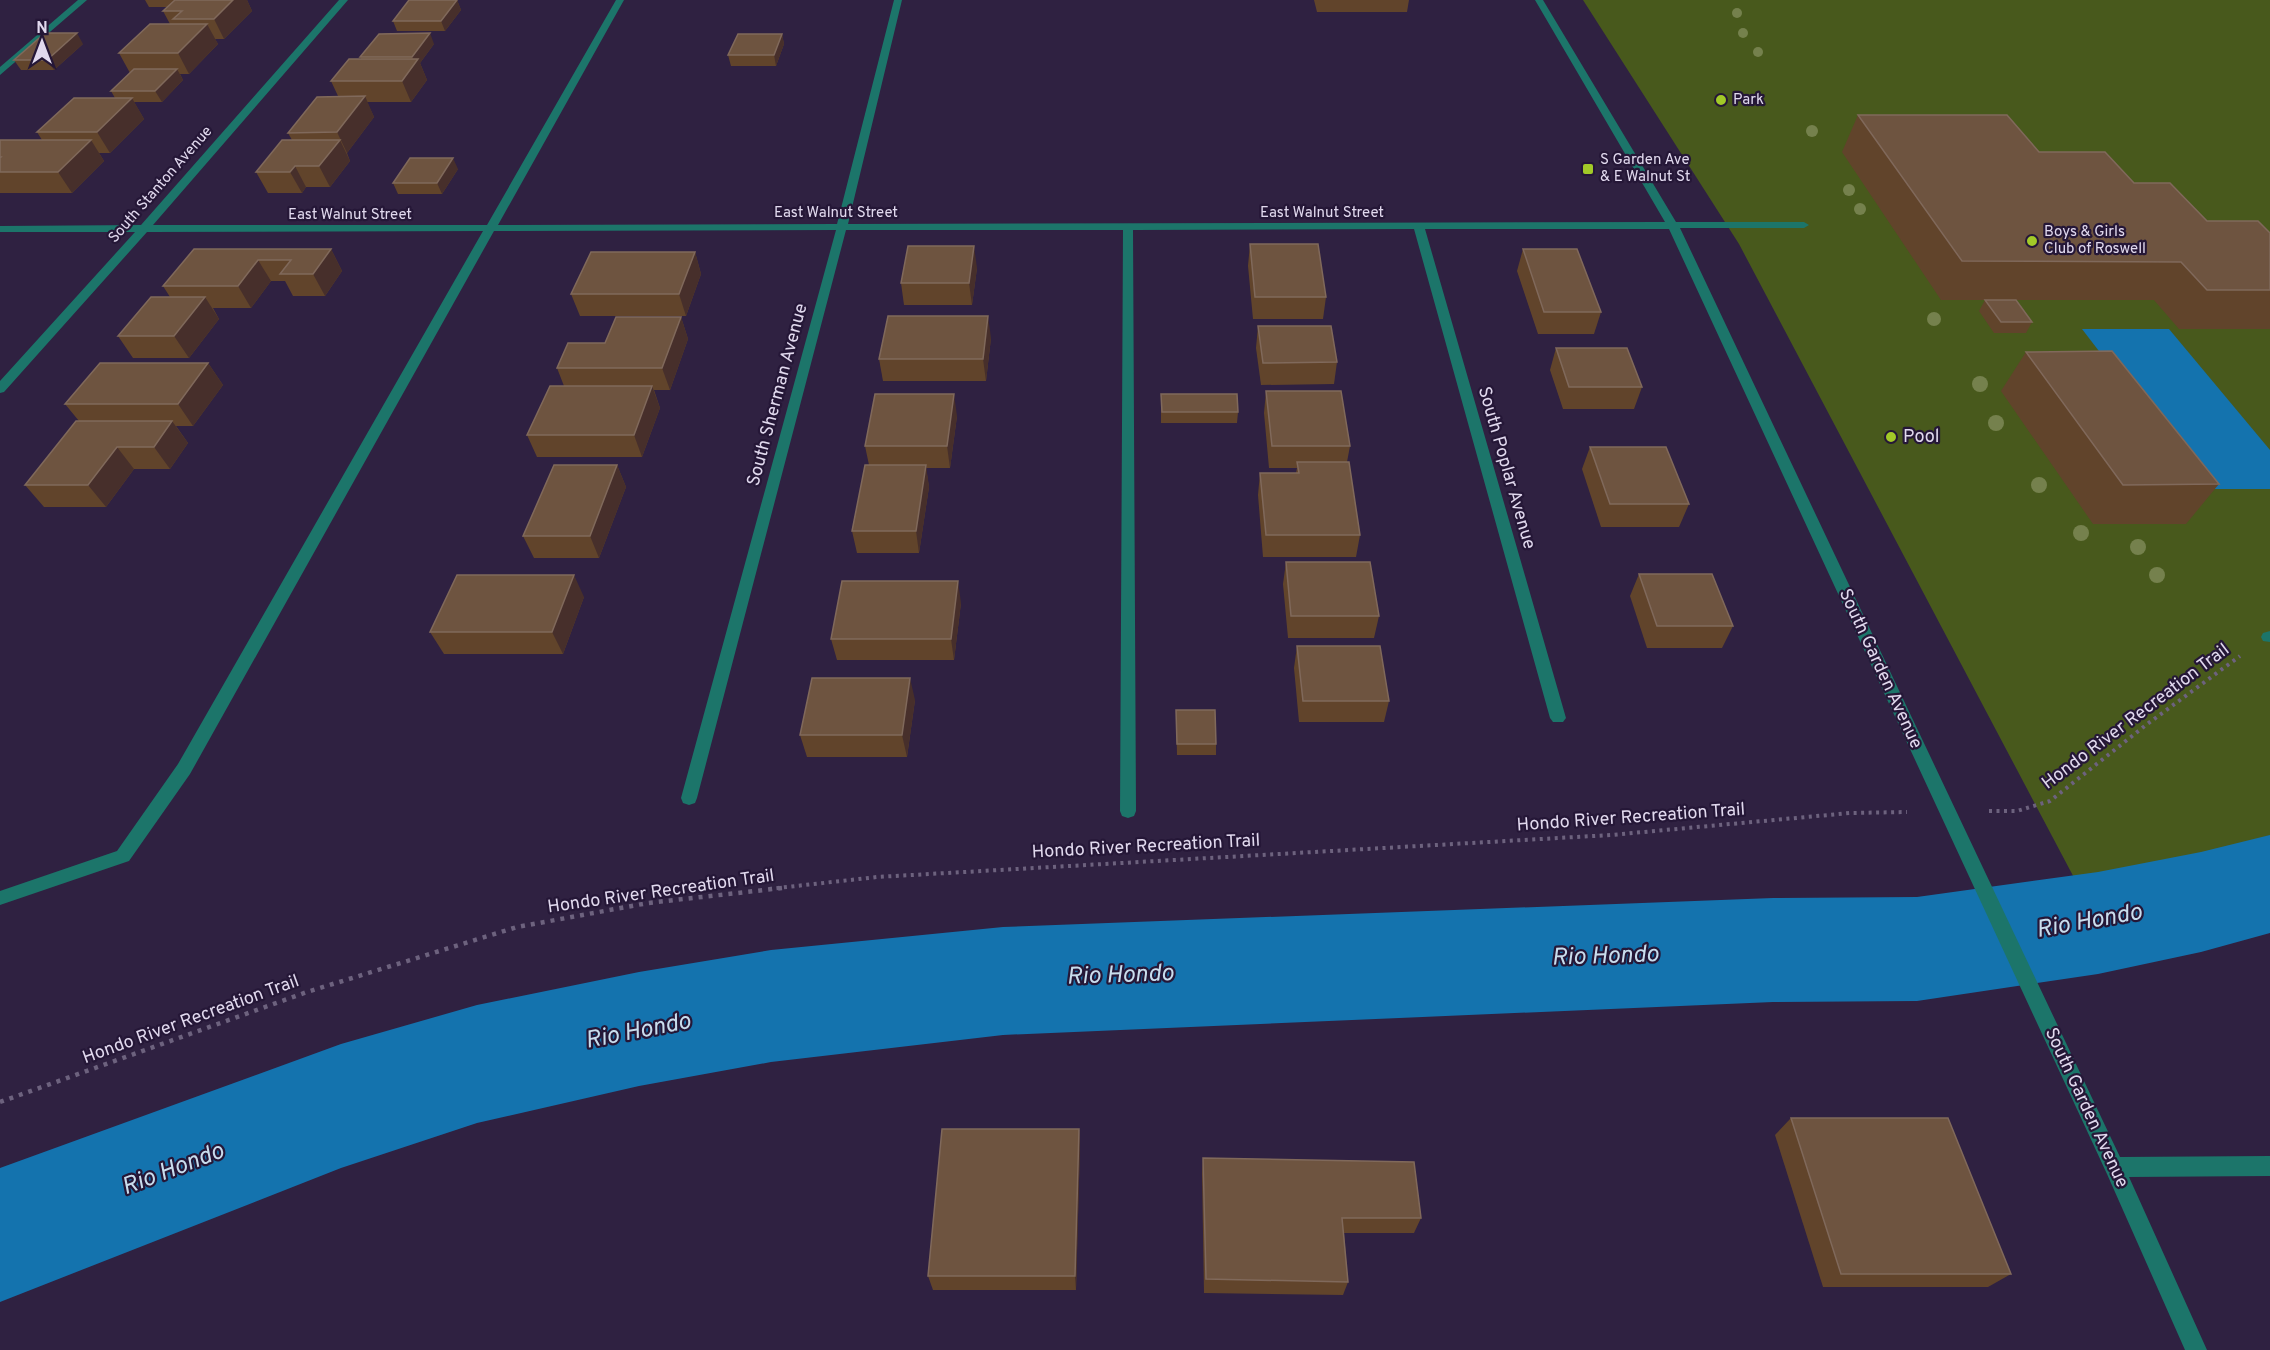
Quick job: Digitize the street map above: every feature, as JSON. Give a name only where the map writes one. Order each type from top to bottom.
[{"type":"street","points":[[0,72],[83,0]]},
{"type":"street","name":"South Stanton Avenue","points":[[0,389],[344,0]]},
{"type":"street","points":[[0,898],[123,856],[184,769],[620,0]]},
{"type":"street","name":"South Sherman Avenue","points":[[689,798],[842,227],[898,0]]},
{"type":"street","name":"South Garden Avenue","points":[[1539,0],[1673,226],[2114,1167],[2196,1350]]},
{"type":"street","name":"East Walnut Street","points":[[0,230],[842,227],[1419,228],[1804,225]]},
{"type":"street","points":[[1128,228],[1128,811]]},
{"type":"street","name":"South Poplar Avenue","points":[[1419,228],[1558,718]]},
{"type":"street","points":[[2114,1167],[2270,1166]]},
{"type":"path","name":"Hondo River Recreation Trail","points":[[0,1102],[307,992],[517,927],[648,903],[877,877],[1599,836],[1850,813],[2017,811],[2050,801],[2146,725],[2269,636]]},
{"type":"green space","points":[[1583,0],[2270,0],[2270,884],[2201,902],[2098,923],[1739,244]]},
{"type":"water","points":[[2082,329],[2169,329],[2270,450],[2270,489],[2205,489]]},
{"type":"building","points":[[175,0],[233,0],[214,19],[173,19],[182,11],[163,11]]},
{"type":"building","points":[[409,0],[457,0],[441,21],[393,21]]},
{"type":"building","points":[[150,24],[207,24],[178,53],[119,53]]},
{"type":"building","points":[[45,33],[77,33],[47,60],[14,60]]},
{"type":"building","points":[[430,33],[412,57],[360,57],[379,34]]},
{"type":"building","points":[[738,34],[782,34],[774,55],[728,55]]},
{"type":"building","points":[[349,59],[418,59],[402,81],[331,81]]},
{"type":"building","points":[[134,69],[177,69],[155,91],[111,91]]},
{"type":"building","points":[[365,96],[337,132],[288,133],[317,97]]},
{"type":"building","points":[[74,98],[132,98],[97,132],[37,132]]},
{"type":"building","points":[[1858,115],[2007,115],[2039,152],[2105,152],[2134,183],[2170,183],[2207,221],[2258,221],[2270,233],[2270,290],[2207,290],[2181,262],[1962,261]]},
{"type":"building","points":[[0,140],[91,140],[58,172],[0,172]]},
{"type":"building","points":[[282,140],[340,140],[319,166],[295,166],[290,172],[256,172]]},
{"type":"building","points":[[410,158],[453,158],[437,183],[393,183]]},
{"type":"building","points":[[1250,244],[1318,244],[1326,297],[1255,297]]},
{"type":"building","points":[[908,246],[974,246],[969,283],[901,283]]},
{"type":"building","points":[[194,249],[331,249],[313,274],[280,274],[291,260],[258,260],[238,286],[163,286]]},
{"type":"building","points":[[1523,249],[1577,249],[1601,312],[1544,312]]},
{"type":"building","points":[[591,252],[695,252],[679,294],[571,294]]},
{"type":"building","points":[[151,297],[205,297],[174,336],[118,336]]},
{"type":"building","points":[[1985,300],[2016,300],[2032,322],[2001,322]]},
{"type":"building","points":[[888,316],[988,316],[983,359],[879,359]]},
{"type":"building","points":[[616,317],[681,317],[662,368],[557,368],[568,343],[605,343]]},
{"type":"building","points":[[1258,326],[1331,326],[1337,362],[1263,363]]},
{"type":"building","points":[[1556,348],[1627,348],[1642,387],[1569,387]]},
{"type":"building","points":[[2112,351],[2219,484],[2123,485],[2026,352]]},
{"type":"building","points":[[100,363],[208,363],[178,404],[65,404]]},
{"type":"building","points":[[550,386],[652,386],[634,435],[527,435]]},
{"type":"building","points":[[1266,391],[1341,391],[1350,446],[1272,446]]},
{"type":"building","points":[[875,394],[954,394],[947,446],[865,446]]},
{"type":"building","points":[[1161,394],[1237,394],[1238,412],[1162,412]]},
{"type":"building","points":[[76,421],[172,421],[154,447],[117,447],[88,485],[25,485]]},
{"type":"building","points":[[1590,447],[1666,447],[1689,504],[1610,504]]},
{"type":"building","points":[[1297,462],[1349,462],[1360,535],[1266,535],[1260,473],[1299,473]]},
{"type":"building","points":[[554,465],[617,465],[590,536],[523,536]]},
{"type":"building","points":[[865,465],[926,465],[916,531],[852,531]]},
{"type":"building","points":[[1286,562],[1370,562],[1379,616],[1291,616]]},
{"type":"building","points":[[1639,574],[1712,574],[1733,626],[1657,626]]},
{"type":"building","points":[[457,575],[574,575],[552,632],[430,632]]},
{"type":"building","points":[[842,581],[958,581],[951,639],[831,639]]},
{"type":"building","points":[[1297,646],[1380,646],[1389,701],[1303,701]]},
{"type":"building","points":[[812,678],[910,678],[902,735],[800,735]]},
{"type":"building","points":[[1176,710],[1215,710],[1216,744],[1177,744]]},
{"type":"building","points":[[1791,1118],[1948,1118],[2011,1274],[1841,1274]]},
{"type":"building","points":[[942,1129],[1079,1129],[1075,1276],[928,1276]]},
{"type":"building","points":[[1203,1158],[1414,1162],[1421,1218],[1342,1218],[1348,1282],[1206,1279]]},
{"type":"waterway","name":"Rio Hondo","points":[[0,1235],[341,1106],[477,1064],[639,1029],[771,1006],[1003,981],[1773,950],[1917,949],[2098,923],[2201,902],[2270,884]]},
{"type":"place","name":"Park","points":[[1721,100]]},
{"type":"place","name":"S Garden Ave & E Walnut St","points":[[1588,169]]},
{"type":"place","name":"Boys & Girls Club of Roswell","points":[[2032,241]]},
{"type":"place","name":"Pool","points":[[1891,437]]}]
